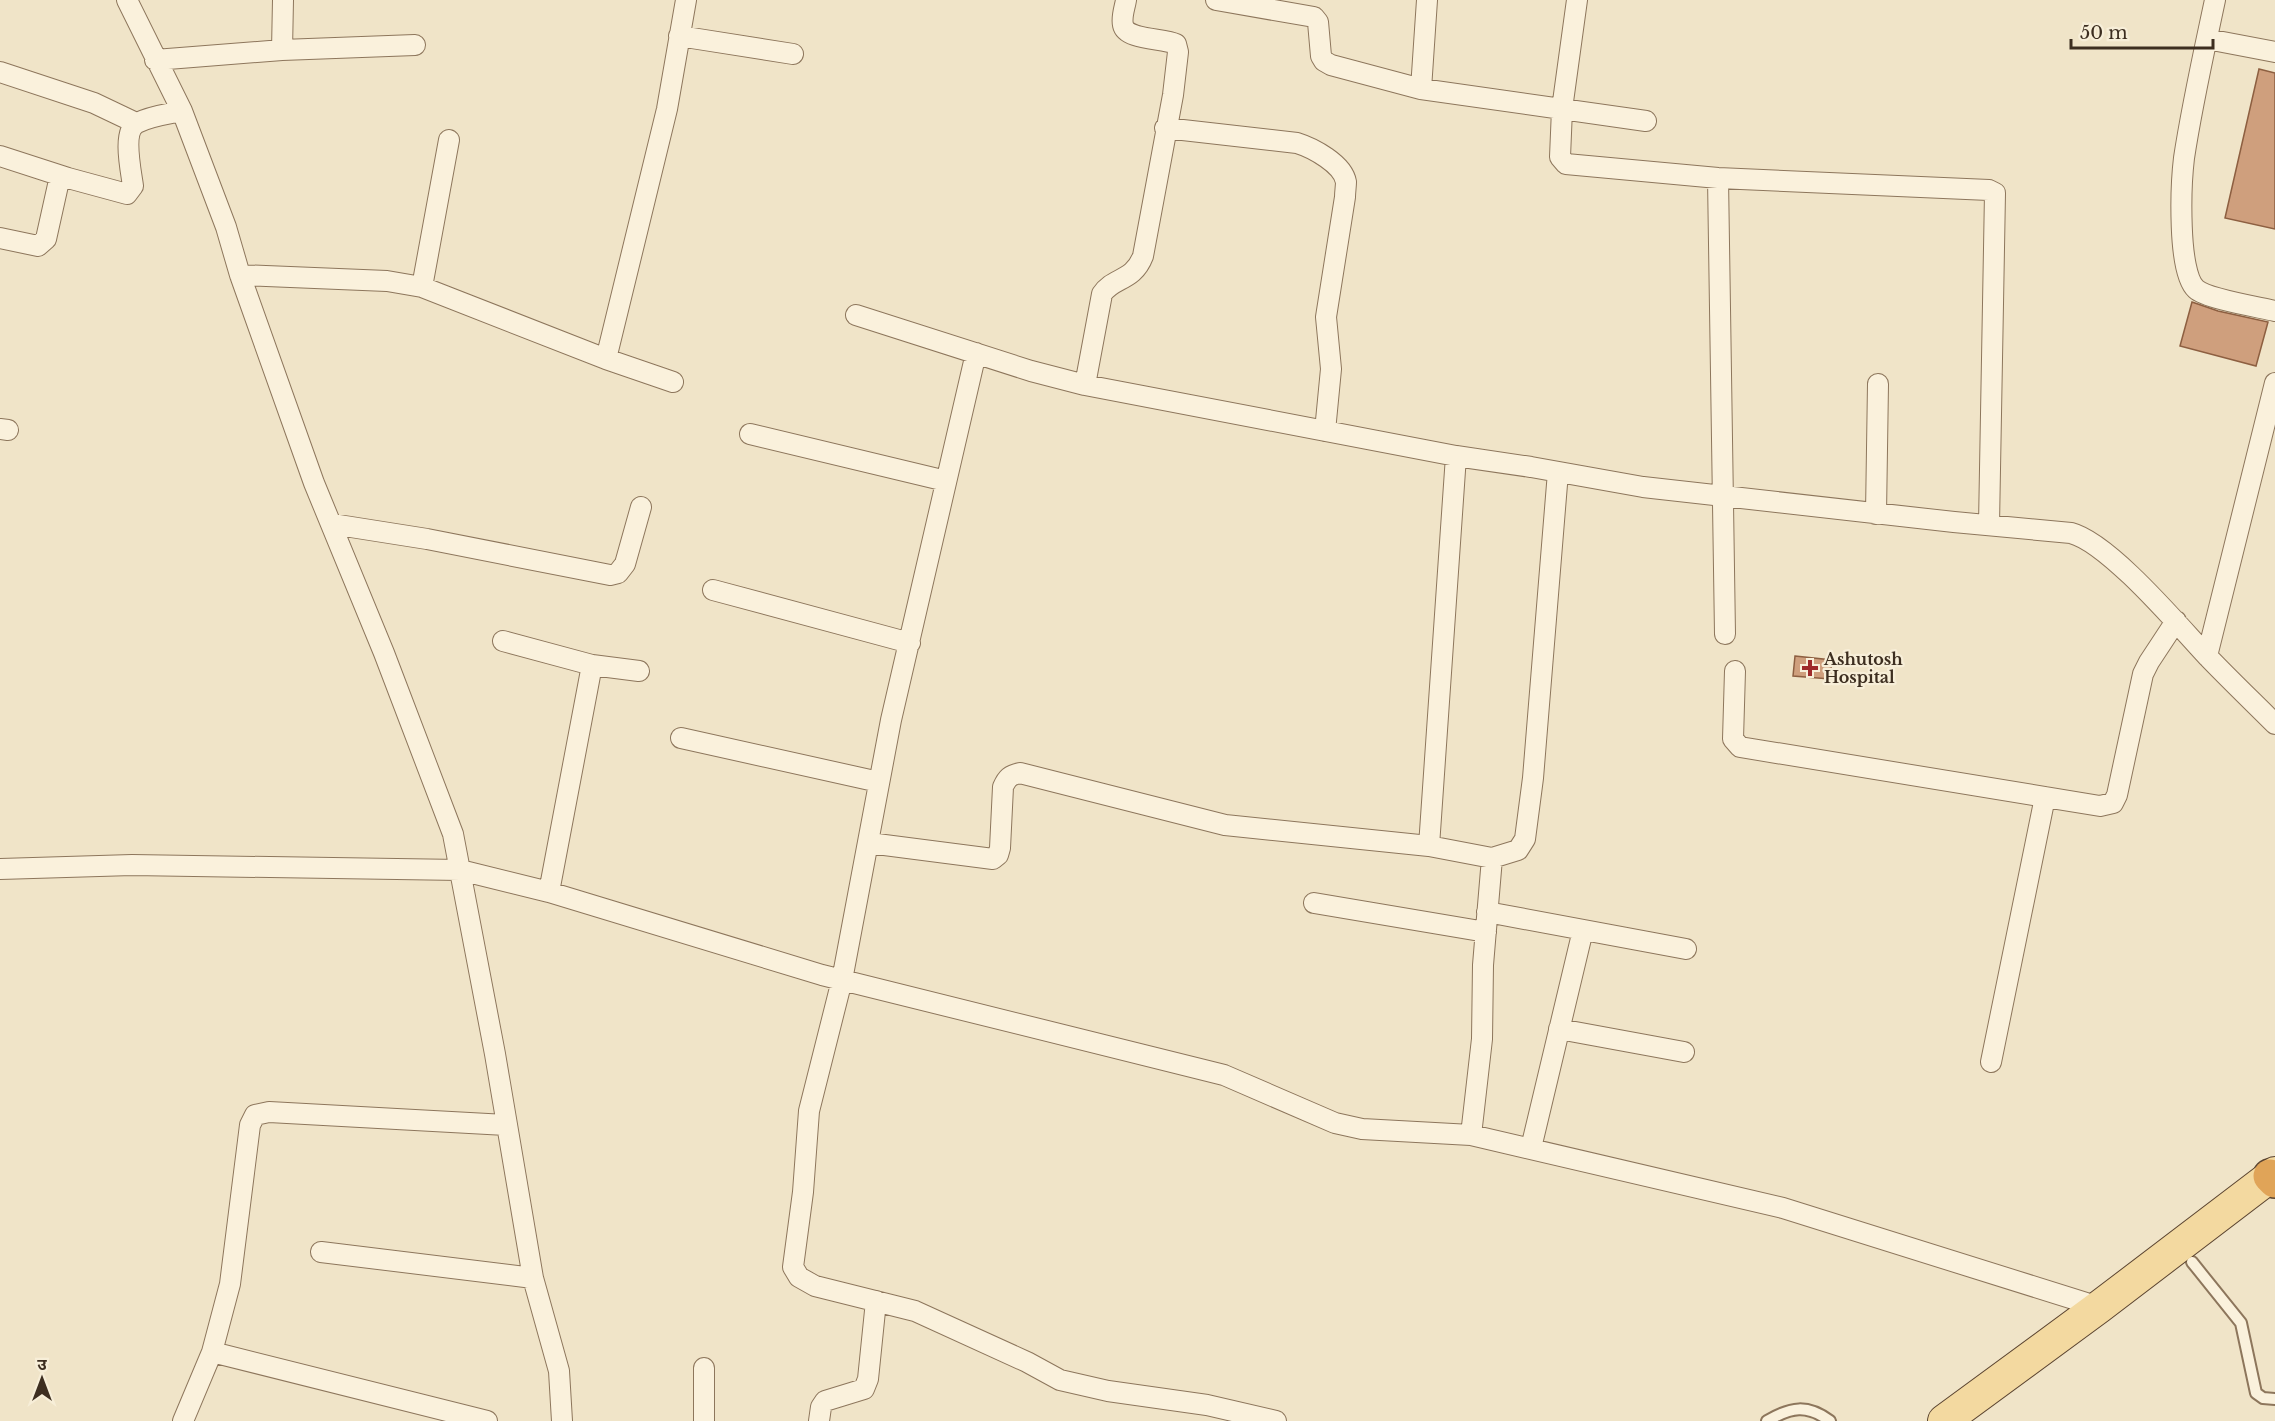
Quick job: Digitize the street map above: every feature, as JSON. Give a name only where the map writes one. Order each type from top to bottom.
[{"type":"main road","points":[[1944,1421],[2274,1182]]},
{"type":"main road","points":[[1980,1421],[2192,1262],[2274,1182]]},
{"type":"street","points":[[127,0],[182,111],[226,227],[240,275],[314,483],[453,834],[495,1054],[533,1278],[559,1371],[562,1421]]},
{"type":"street","points":[[282,51],[283,0]]},
{"type":"street","points":[[606,359],[667,109],[686,0]]},
{"type":"street","points":[[1085,385],[1102,294],[1139,267],[1143,256],[1177,63],[1176,44],[1133,35],[1126,31],[1123,25],[1126,0]]},
{"type":"street","points":[[1216,0],[1314,17],[1318,22],[1319,50],[1324,61],[1331,65],[1421,89],[1646,121]]},
{"type":"street","points":[[1421,89],[1427,0]]},
{"type":"street","points":[[1577,0],[1562,109],[1560,157],[1566,164],[1718,178],[1989,189],[1995,193],[1997,199],[1989,525]]},
{"type":"street","points":[[2215,0],[2184,160],[2181,243],[2189,278],[2195,288],[2206,295],[2275,310]]},
{"type":"street","points":[[679,36],[793,54]]},
{"type":"street","points":[[2207,39],[2275,52]]},
{"type":"street","points":[[155,60],[415,45]]},
{"type":"street","points":[[0,72],[94,103],[136,123]]},
{"type":"street","points":[[0,156],[60,176],[127,194],[133,186],[128,138],[130,129],[136,123],[182,111]]},
{"type":"street","points":[[1165,128],[1297,143],[1313,148],[1340,170],[1346,181],[1326,317],[1331,369],[1325,431]]},
{"type":"street","points":[[422,287],[449,140]]},
{"type":"street","points":[[0,238],[38,246],[42,244],[46,239],[60,176]]},
{"type":"street","points":[[1718,178],[1725,634]]},
{"type":"street","points":[[240,275],[387,281],[422,287],[606,359],[673,382]]},
{"type":"street","points":[[856,315],[1085,385],[1456,456],[1643,487],[2082,536],[2121,568],[2275,724]]},
{"type":"street","points":[[976,353],[891,720],[842,980],[808,1111],[793,1267],[799,1277],[814,1286],[915,1311],[1027,1362],[1060,1380],[1079,1386],[1207,1405],[1276,1421]]},
{"type":"street","points":[[2207,656],[2275,383]]},
{"type":"street","points":[[1876,514],[1878,384]]},
{"type":"street","points":[[750,434],[946,481]]},
{"type":"street","points":[[1429,846],[1456,456]]},
{"type":"street","points":[[869,843],[993,859],[998,855],[1000,848],[1003,787],[1006,779],[1020,773],[1225,825],[1429,846],[1492,858],[1518,849],[1525,839],[1533,778],[1558,472]]},
{"type":"street","points":[[332,524],[426,539],[610,574],[618,573],[625,564],[641,507]]},
{"type":"street","points":[[713,590],[910,643]]},
{"type":"street","points":[[1735,671],[1733,739],[1740,747],[2100,806],[2113,803],[2117,795],[2144,674],[2175,621]]},
{"type":"street","points":[[503,641],[591,664],[639,671]]},
{"type":"street","points":[[549,892],[591,664]]},
{"type":"street","points":[[681,738],[879,782]]},
{"type":"street","points":[[1991,1062],[2044,797]]},
{"type":"street","points":[[1472,1135],[1482,1039],[1492,858]]},
{"type":"street","points":[[0,868],[132,865],[460,870],[549,892],[842,980],[1224,1075],[1335,1123],[1362,1129],[1472,1135],[1783,1208],[2099,1307]]},
{"type":"street","points":[[1314,903],[1583,930],[1686,949]]},
{"type":"street","points":[[1531,1148],[1583,930]]},
{"type":"street","points":[[1559,1029],[1684,1052]]},
{"type":"street","points":[[183,1421],[212,1352],[230,1284],[250,1125],[255,1115],[269,1112],[506,1125]]},
{"type":"street","points":[[321,1252],[533,1278]]},
{"type":"street","points":[[819,1421],[821,1407],[825,1401],[864,1389],[868,1379],[876,1301]]},
{"type":"street","points":[[212,1352],[488,1421]]},
{"type":"street","points":[[704,1368],[704,1421]]},
{"type":"lane","points":[[2192,1262],[2241,1323],[2256,1393],[2263,1398],[2275,1399]]},
{"type":"lane","points":[[1767,1421],[1784,1412],[1802,1408],[1819,1413],[1830,1421]]},
{"type":"building","points":[[2259,69],[2275,73],[2275,229],[2225,218]]},
{"type":"building","points":[[2192,302],[2218,311],[2268,322],[2256,366],[2180,346]]},
{"type":"building","points":[[1795,656],[1832,660],[1830,679],[1793,676]]},
{"type":"place","name":"Ashutosh Hospital","points":[[1810,668]]}]
